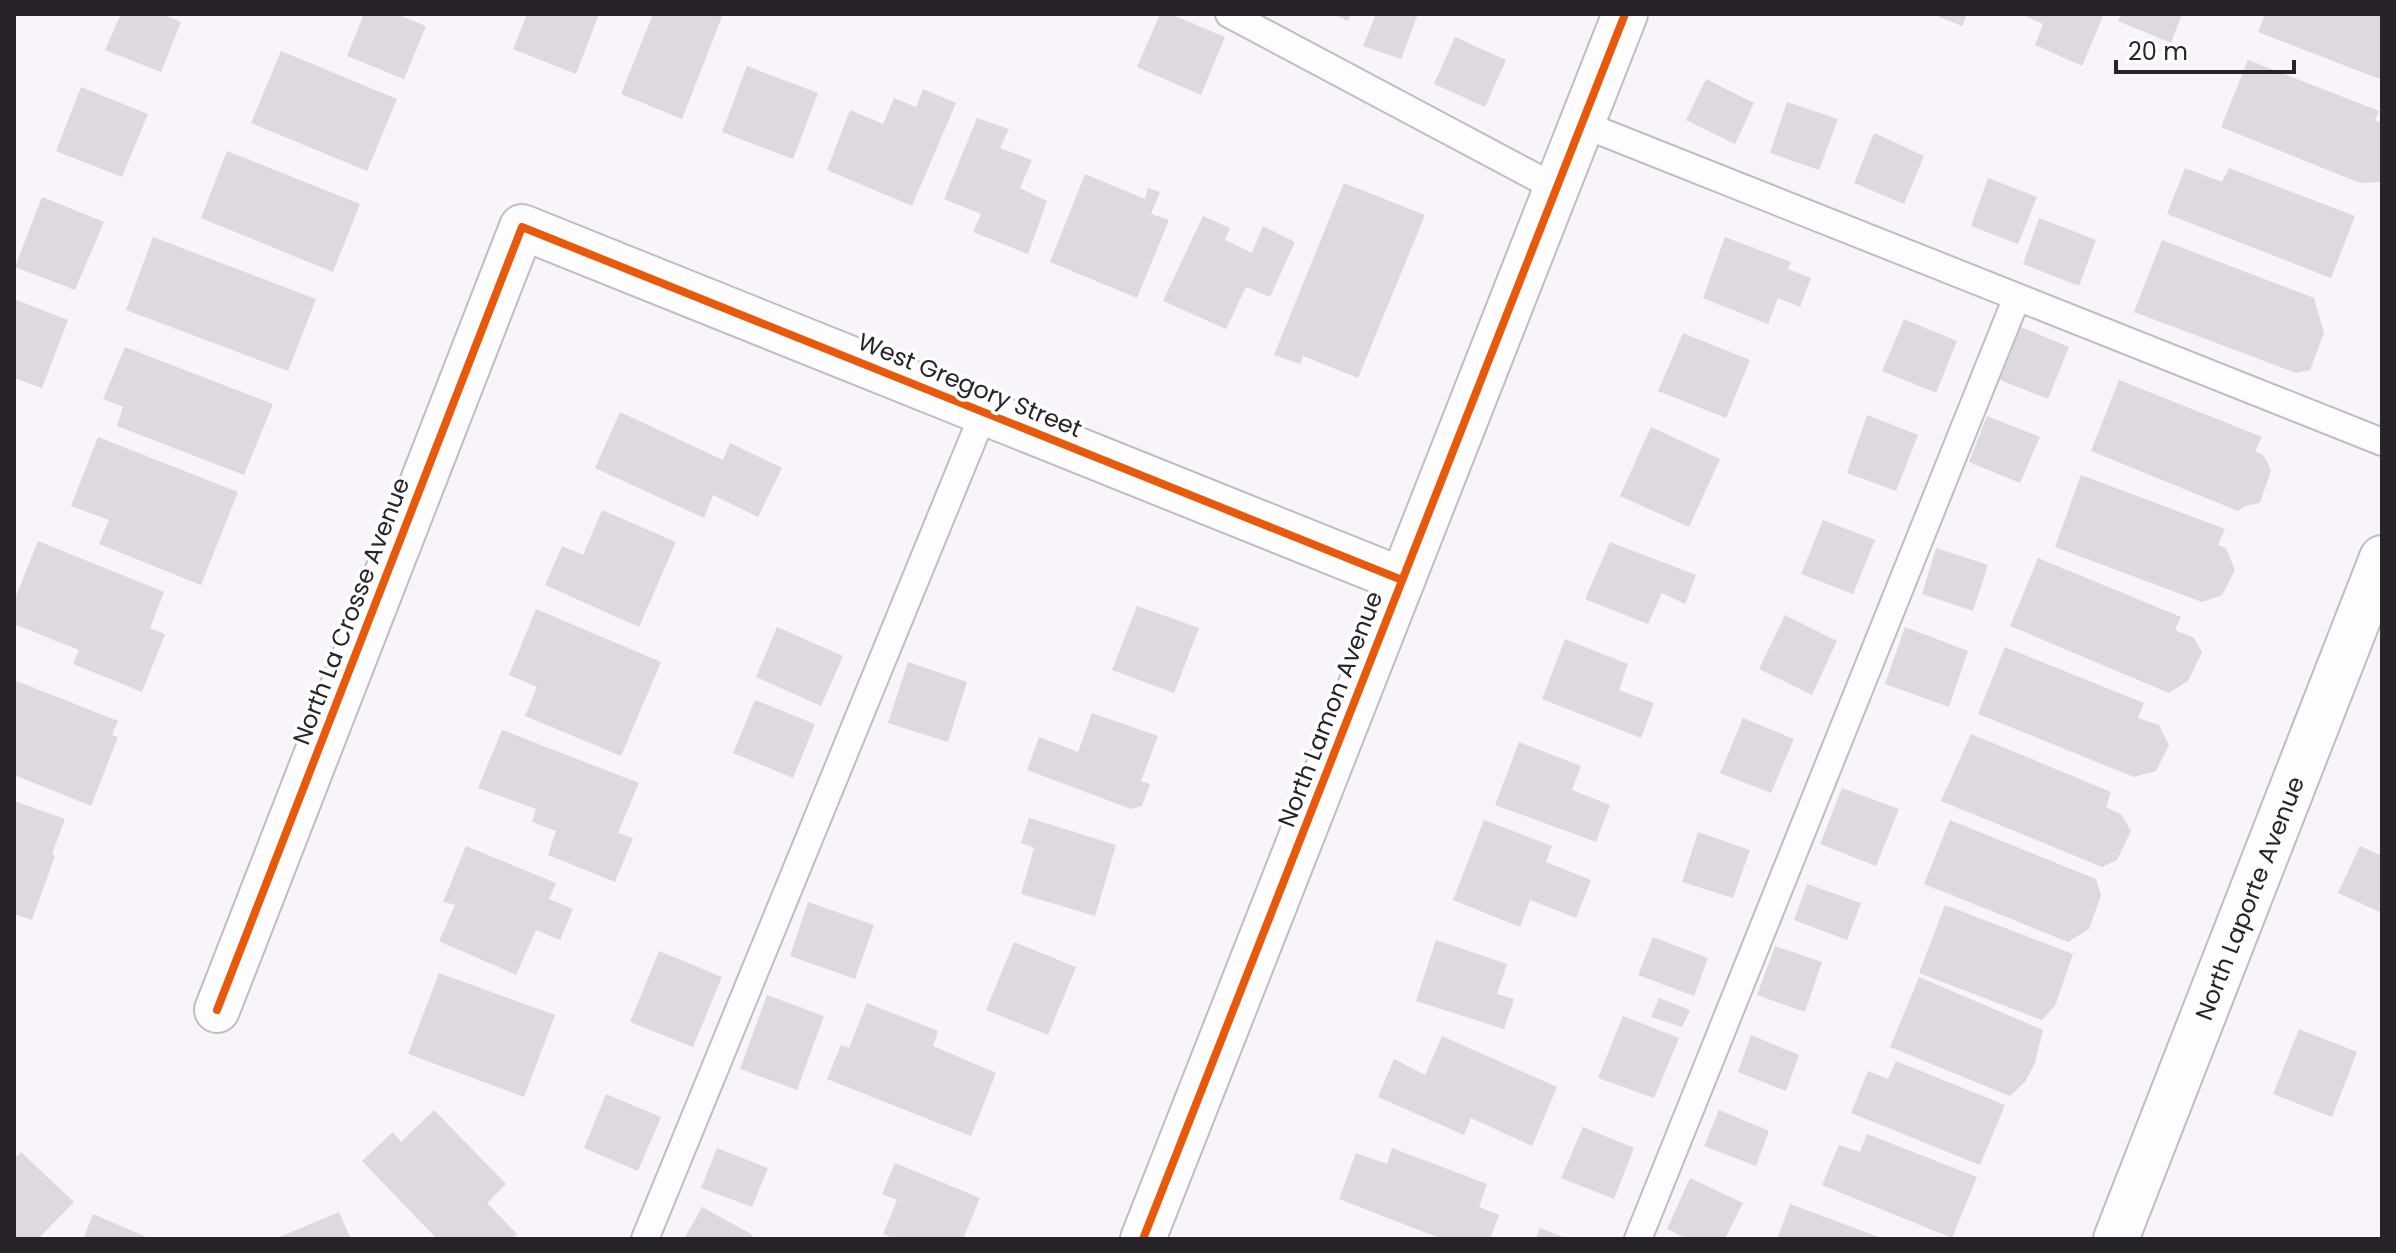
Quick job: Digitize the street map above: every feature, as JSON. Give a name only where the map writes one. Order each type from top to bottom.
[{"type":"street","name":"North Lamon Avenue","points":[[1143,1239],[1625,14]]},
{"type":"street","name":"West Gregory Street","points":[[522,227],[1402,580]]},
{"type":"street","name":"North La Crosse Avenue","points":[[217,1010],[522,227]]},
{"type":"street","name":"North Laporte Avenue","points":[[2116,1239],[2382,558]]},
{"type":"lane","points":[[1229,14],[1556,188]]},
{"type":"lane","points":[[1582,124],[2382,442]]},
{"type":"lane","points":[[1638,1239],[2017,297]]},
{"type":"lane","points":[[645,1239],[984,412]]},
{"type":"building","points":[[121,14],[162,14],[181,22],[161,72],[105,50]]},
{"type":"building","points":[[364,14],[396,14],[426,26],[404,79],[347,56]]},
{"type":"building","points":[[527,14],[599,14],[576,74],[513,49]]},
{"type":"building","points":[[653,14],[723,14],[682,119],[621,94]]},
{"type":"building","points":[[1160,14],[1170,14],[1225,37],[1201,95],[1137,67]]},
{"type":"building","points":[[1332,14],[1351,14],[1348,21]]},
{"type":"building","points":[[1376,14],[1418,14],[1401,59],[1363,46]]},
{"type":"building","points":[[1932,14],[1967,14],[1962,26]]},
{"type":"building","points":[[2020,14],[2104,14],[2082,66],[2035,45],[2043,24]]},
{"type":"building","points":[[2121,14],[2182,14],[2171,43],[2118,21]]},
{"type":"building","points":[[2265,14],[2382,14],[2382,80],[2258,32]]},
{"type":"building","points":[[1455,37],[1506,60],[1485,107],[1434,84]]},
{"type":"building","points":[[281,51],[397,99],[367,171],[251,123]]},
{"type":"building","points":[[2248,60],[2379,111],[2375,120],[2382,123],[2382,182],[2360,183],[2221,127]]},
{"type":"building","points":[[747,66],[818,93],[793,159],[722,132]]},
{"type":"building","points":[[1706,79],[1754,103],[1735,144],[1686,120]]},
{"type":"building","points":[[81,87],[148,114],[122,177],[56,151]]},
{"type":"building","points":[[923,89],[956,103],[912,206],[827,170],[850,110],[883,124],[894,98],[916,107]]},
{"type":"building","points":[[1787,102],[1838,119],[1819,170],[1770,153]]},
{"type":"building","points":[[977,118],[1009,129],[1000,148],[1032,160],[1020,188],[1047,201],[1028,254],[973,232],[981,214],[944,199]]},
{"type":"building","points":[[1874,133],[1924,156],[1904,204],[1854,183]]},
{"type":"building","points":[[227,151],[360,204],[333,272],[201,218]]},
{"type":"building","points":[[2185,168],[2222,182],[2229,168],[2355,216],[2331,278],[2167,214]]},
{"type":"building","points":[[1085,174],[1145,199],[1148,188],[1160,192],[1151,214],[1169,220],[1137,298],[1050,262]]},
{"type":"building","points":[[1988,178],[2037,197],[2018,244],[1971,226]]},
{"type":"building","points":[[1344,183],[1425,215],[1358,378],[1303,356],[1300,364],[1274,355]]},
{"type":"building","points":[[42,197],[104,222],[75,290],[15,267]]},
{"type":"building","points":[[1203,216],[1230,228],[1225,240],[1252,253],[1263,226],[1295,242],[1270,297],[1246,287],[1226,329],[1163,301]]},
{"type":"building","points":[[2039,218],[2096,240],[2079,286],[2023,264]]},
{"type":"building","points":[[153,237],[316,299],[288,371],[126,310]]},
{"type":"building","points":[[1725,237],[1791,262],[1788,269],[1811,278],[1800,307],[1778,298],[1768,324],[1703,298]]},
{"type":"building","points":[[2162,240],[2314,298],[2324,333],[2310,370],[2296,373],[2134,312]]},
{"type":"building","points":[[14,299],[68,320],[42,388],[14,378]]},
{"type":"building","points":[[1904,319],[1957,341],[1936,393],[1882,371]]},
{"type":"building","points":[[2021,327],[2069,347],[2048,399],[2000,380]]},
{"type":"building","points":[[1683,333],[1750,360],[1726,418],[1658,391]]},
{"type":"building","points":[[125,347],[273,404],[244,475],[117,426],[123,407],[103,399]]},
{"type":"building","points":[[2119,380],[2262,437],[2255,451],[2264,456],[2271,470],[2260,503],[2238,511],[2091,451]]},
{"type":"building","points":[[620,412],[723,460],[730,443],[782,468],[758,517],[713,495],[704,518],[595,468]]},
{"type":"building","points":[[1867,415],[1918,435],[1896,491],[1847,473]]},
{"type":"building","points":[[1987,416],[2040,437],[2020,483],[1969,462]]},
{"type":"building","points":[[1651,427],[1720,459],[1689,527],[1620,496]]},
{"type":"building","points":[[98,437],[238,492],[201,585],[99,544],[109,520],[71,506]]},
{"type":"building","points":[[2081,475],[2225,529],[2218,545],[2226,548],[2235,570],[2222,595],[2202,602],[2055,547]]},
{"type":"building","points":[[602,510],[676,542],[639,627],[545,585],[562,546],[583,555]]},
{"type":"building","points":[[1823,520],[1875,540],[1853,594],[1801,574]]},
{"type":"building","points":[[38,541],[164,592],[150,628],[165,634],[142,692],[73,664],[79,650],[14,624],[14,601]]},
{"type":"building","points":[[1610,542],[1696,575],[1685,604],[1662,593],[1648,624],[1585,599]]},
{"type":"building","points":[[1936,548],[1988,565],[1973,611],[1922,594]]},
{"type":"building","points":[[2038,558],[2181,617],[2175,630],[2194,638],[2202,652],[2188,681],[2169,693],[2010,626]]},
{"type":"building","points":[[1137,606],[1199,628],[1174,693],[1112,670]]},
{"type":"building","points":[[536,609],[661,662],[621,756],[525,716],[537,687],[509,675]]},
{"type":"building","points":[[1785,615],[1837,641],[1812,695],[1759,669]]},
{"type":"building","points":[[777,627],[843,656],[821,706],[756,677]]},
{"type":"building","points":[[1905,627],[1968,651],[1949,707],[1885,684]]},
{"type":"building","points":[[1565,639],[1628,664],[1619,690],[1654,703],[1641,738],[1542,699]]},
{"type":"building","points":[[2005,647],[2144,703],[2138,718],[2159,725],[2169,745],[2156,771],[2134,777],[1978,714]]},
{"type":"building","points":[[908,662],[967,682],[948,742],[888,723]]},
{"type":"building","points":[[14,680],[118,721],[112,735],[118,737],[91,806],[14,775]]},
{"type":"building","points":[[755,700],[815,724],[793,778],[733,753]]},
{"type":"building","points":[[1092,713],[1158,736],[1141,781],[1150,784],[1142,806],[1131,809],[1027,770],[1039,737],[1078,752]]},
{"type":"building","points":[[1743,718],[1794,739],[1771,793],[1720,773]]},
{"type":"building","points":[[502,730],[639,783],[618,833],[633,838],[615,882],[548,855],[556,831],[532,822],[536,809],[478,788]]},
{"type":"building","points":[[1971,734],[2111,792],[2106,807],[2121,814],[2131,831],[2117,860],[2102,867],[1941,801]]},
{"type":"building","points":[[1519,742],[1581,766],[1572,790],[1610,805],[1596,842],[1495,805]]},
{"type":"building","points":[[1842,788],[1899,809],[1876,866],[1820,844]]},
{"type":"building","points":[[14,801],[65,819],[32,920],[14,914]]},
{"type":"building","points":[[1029,818],[1116,845],[1095,916],[1021,894],[1034,848],[1021,843]]},
{"type":"building","points":[[1484,820],[1552,846],[1546,862],[1591,880],[1576,918],[1530,900],[1520,927],[1453,900]]},
{"type":"building","points":[[1950,820],[2096,879],[2101,895],[2089,929],[2068,942],[1924,884]]},
{"type":"building","points":[[1698,832],[1750,850],[1733,898],[1682,882]]},
{"type":"building","points":[[466,846],[556,883],[549,899],[573,909],[560,940],[536,930],[516,975],[439,941],[455,905],[443,902]]},
{"type":"building","points":[[2360,846],[2382,856],[2382,913],[2338,893]]},
{"type":"building","points":[[1807,884],[1861,903],[1847,940],[1794,920]]},
{"type":"building","points":[[808,902],[874,925],[855,979],[790,956]]},
{"type":"building","points":[[1945,905],[2073,954],[2055,1006],[2042,1020],[1919,973]]},
{"type":"building","points":[[1653,937],[1708,958],[1694,996],[1638,975]]},
{"type":"building","points":[[1436,940],[1507,964],[1497,994],[1514,999],[1504,1029],[1416,1001]]},
{"type":"building","points":[[1014,942],[1076,967],[1048,1035],[986,1010]]},
{"type":"building","points":[[1775,946],[1822,962],[1805,1012],[1757,995]]},
{"type":"building","points":[[659,951],[722,977],[693,1047],[630,1022]]},
{"type":"building","points":[[439,973],[555,1015],[524,1097],[408,1054]]},
{"type":"building","points":[[1919,977],[2043,1030],[2035,1063],[2025,1082],[2010,1096],[1890,1047]]},
{"type":"building","points":[[767,995],[824,1016],[797,1090],[740,1069]]},
{"type":"building","points":[[1659,998],[1690,1010],[1682,1027],[1651,1017]]},
{"type":"building","points":[[867,1003],[938,1031],[933,1046],[996,1073],[971,1136],[827,1079],[841,1045],[849,1048]]},
{"type":"building","points":[[1623,1016],[1679,1038],[1654,1098],[1598,1078]]},
{"type":"building","points":[[2299,1029],[2357,1052],[2332,1117],[2273,1094]]},
{"type":"building","points":[[1751,1035],[1799,1055],[1786,1091],[1738,1072]]},
{"type":"building","points":[[1442,1036],[1557,1087],[1532,1146],[1471,1118],[1464,1135],[1378,1097],[1394,1059],[1425,1075]]},
{"type":"building","points":[[1896,1061],[2005,1105],[1980,1165],[1851,1113],[1868,1071],[1888,1079]]},
{"type":"building","points":[[606,1094],[661,1117],[638,1171],[584,1148]]},
{"type":"building","points":[[434,1110],[506,1184],[487,1203],[517,1234],[511,1239],[437,1239],[362,1161],[393,1132],[401,1142]]},
{"type":"building","points":[[1719,1110],[1769,1131],[1756,1166],[1704,1146]]},
{"type":"building","points":[[1583,1127],[1634,1148],[1614,1199],[1561,1178]]},
{"type":"building","points":[[1867,1134],[1977,1177],[1952,1238],[1822,1185],[1839,1145],[1860,1152]]},
{"type":"building","points":[[717,1148],[768,1168],[752,1207],[701,1188]]},
{"type":"building","points":[[1392,1148],[1487,1184],[1479,1207],[1499,1215],[1490,1239],[1442,1239],[1339,1199],[1356,1153],[1387,1164]]},
{"type":"building","points":[[21,1152],[74,1202],[38,1239],[14,1239],[14,1159]]},
{"type":"building","points":[[895,1163],[980,1198],[963,1239],[896,1239],[883,1234],[897,1200],[882,1194]]},
{"type":"building","points":[[1690,1178],[1743,1203],[1725,1239],[1687,1239],[1667,1229]]},
{"type":"building","points":[[1790,1204],[1884,1239],[1778,1237]]},
{"type":"building","points":[[702,1207],[753,1235],[751,1239],[684,1239]]},
{"type":"building","points":[[339,1212],[351,1239],[275,1239]]},
{"type":"building","points":[[93,1214],[151,1239],[83,1239]]},
{"type":"building","points":[[1540,1228],[1568,1239],[1536,1239]]},
{"type":"cycle path","points":[[1143,1239],[1625,14]]},
{"type":"cycle path","points":[[217,1010],[522,227],[1402,580]]}]
